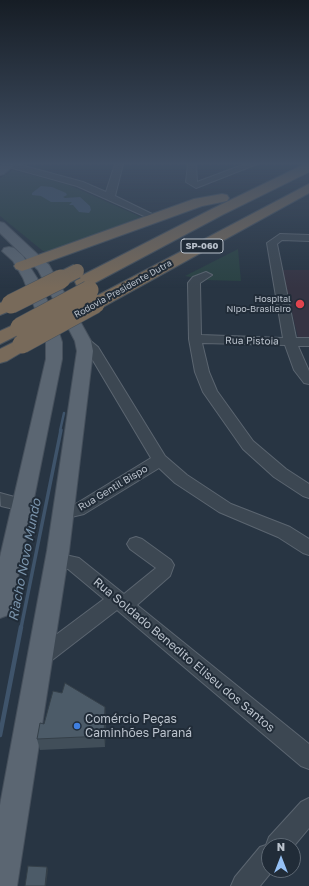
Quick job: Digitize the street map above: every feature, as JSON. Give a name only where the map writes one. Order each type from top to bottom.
[{"type":"highway","points":[[34,269],[191,205]]},
{"type":"highway","name":"Rodovia Presidente Dutra","points":[[86,287],[211,205]]},
{"type":"highway","name":"Rodovia Presidente Dutra","points":[[86,287],[231,205]]},
{"type":"highway","name":"Rodovia Presidente Dutra","points":[[0,326],[14,321],[86,287],[250,205]]},
{"type":"highway","name":"Rodovia Presidente Dutra","points":[[0,338],[14,321],[86,287],[270,205]]},
{"type":"highway","name":"Rodovia Presidente Dutra","points":[[0,357],[14,321]]},
{"type":"main road","points":[[0,226],[15,240],[83,341],[85,351],[56,560],[1,886]]},
{"type":"main road","points":[[0,236],[3,239],[15,240]]},
{"type":"main road","points":[[0,241],[34,269],[44,311],[54,342],[54,359],[23,505],[4,573],[0,608]]},
{"type":"street","points":[[129,205],[147,214]]},
{"type":"street","points":[[309,238],[280,237],[272,243],[290,341],[301,370],[309,380]]},
{"type":"street","points":[[206,275],[196,279],[194,283],[195,339],[200,366],[210,392],[248,445],[280,473],[309,492]]},
{"type":"street","name":"Rua Pistoia","points":[[195,339],[309,342]]},
{"type":"street","points":[[83,341],[93,350],[160,460],[181,479],[211,500],[225,508],[284,532],[309,548]]},
{"type":"street","name":"Rua Gentil Bispo","points":[[63,513],[78,510],[160,460]]},
{"type":"street","points":[[0,499],[23,505]]},
{"type":"street","points":[[40,658],[164,571],[165,565],[136,544]]},
{"type":"street","name":"Rua Soldado Benedito Eliseu dos Santos","points":[[56,560],[73,563],[309,758]]},
{"type":"street","points":[[285,838],[309,810]]},
{"type":"street","points":[[244,886],[261,866]]},
{"type":"shaded area","points":[[73,205],[90,206],[91,210],[89,213],[79,212]]},
{"type":"shaded area","name":"Hospital Nipo-Brasileiro","points":[[282,270],[309,270],[309,338],[298,338]]},
{"type":"green space","points":[[0,205],[115,205],[141,217],[49,252],[43,251],[0,216]]},
{"type":"green space","points":[[238,249],[241,281],[206,280],[185,276]]},
{"type":"building","name":"Comércio Peças Caminhões Paraná","points":[[65,683],[105,707],[104,736],[37,739],[40,723],[44,724],[53,691],[62,693]]},
{"type":"building","points":[[28,866],[47,867],[45,886],[25,886]]},
{"type":"waterway","name":"Riacho Novo Mundo","points":[[60,431],[64,413]]},
{"type":"waterway","name":"Riacho Novo Mundo","points":[[21,628],[61,430]]},
{"type":"waterway","name":"Riacho Novo Mundo","points":[[0,735],[21,627]]},
{"type":"place","name":"Hospital Nipo-Brasileiro","points":[[300,304]]},
{"type":"place","name":"Comércio Peças Caminhões Paraná","points":[[77,726]]}]
